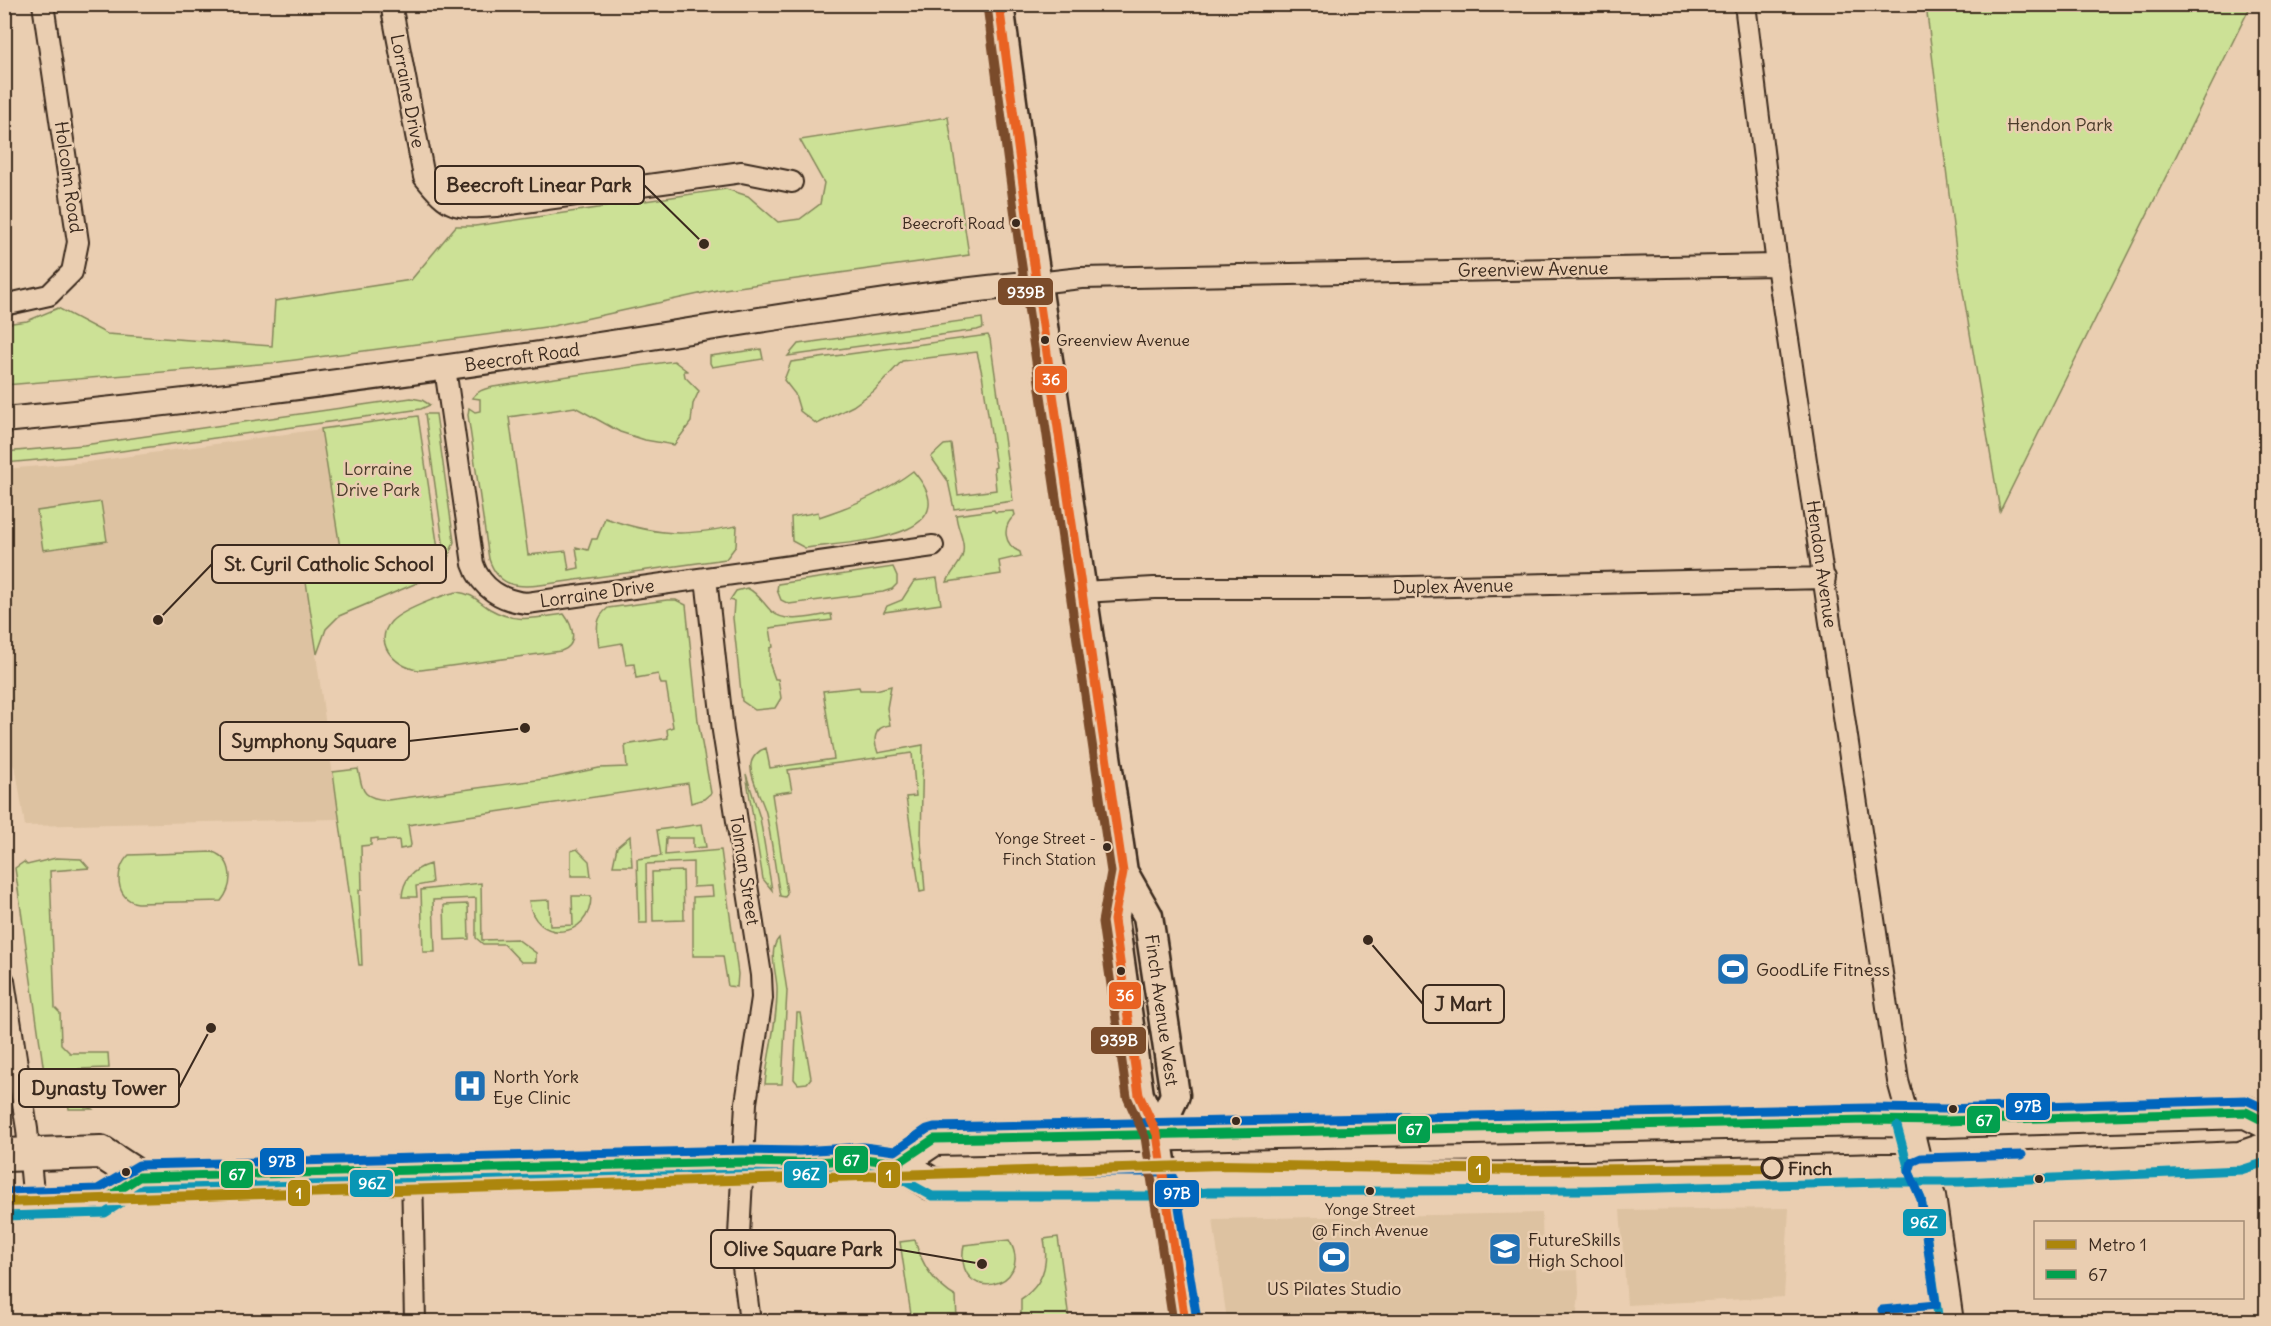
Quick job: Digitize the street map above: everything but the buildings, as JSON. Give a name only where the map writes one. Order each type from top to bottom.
[{"type":"main road","name":"Finch Avenue West","points":[[999,4],[1037,283],[1123,872],[1114,920],[1140,1095],[1157,1134],[1185,1322]]},
{"type":"main road","points":[[898,1164],[934,1139],[1909,1121],[2246,1112],[2266,1122]]},
{"type":"main road","points":[[20,1203],[102,1201],[139,1177],[864,1159],[898,1164],[932,1184],[1163,1184],[1207,1180],[1587,1178],[1921,1170],[2240,1158],[2266,1149]]},
{"type":"main road","points":[[17,1155],[101,1152],[139,1177]]},
{"type":"street","name":"Holcolm Road","points":[[4,305],[49,295],[72,272],[78,242],[43,4]]},
{"type":"street","name":"Lorraine Drive","points":[[391,4],[424,177],[443,199],[464,208],[496,206],[742,172],[792,182]]},
{"type":"street","name":"Hendon Avenue","points":[[1745,4],[1777,265],[1898,1081],[1909,1121]]},
{"type":"street","name":"Greenview Avenue","points":[[1037,283],[1081,278],[1777,265]]},
{"type":"street","name":"Beecroft Road","points":[[4,420],[276,392],[841,308],[1037,283]]},
{"type":"street","name":"Lorraine Drive","points":[[445,368],[473,564],[481,580],[494,593],[510,600],[527,603],[933,546]]},
{"type":"street","name":"Tolman Street","points":[[706,578],[723,731],[761,975],[762,998],[747,1094],[739,1235],[750,1322]]},
{"type":"street","name":"Duplex Avenue","points":[[1082,592],[1154,588],[1364,588],[1825,578]]},
{"type":"street","points":[[4,981],[20,1203]]},
{"type":"street","points":[[1909,1121],[1921,1170],[1934,1196],[1950,1322]]},
{"type":"street","points":[[412,1170],[415,1322]]},
{"type":"shaded area","points":[[321,429],[342,555],[303,562],[339,819],[25,826],[16,770],[5,751],[5,469],[88,462]]},
{"type":"shaded area","points":[[1789,1208],[1784,1297],[1627,1305],[1620,1210]]},
{"type":"shaded area","points":[[1542,1213],[1543,1271],[1578,1270],[1579,1293],[1576,1321],[1227,1321],[1213,1219]]},
{"type":"green space","name":"Hendon Park","points":[[1926,5],[2251,5],[2000,511],[1956,250]]},
{"type":"green space","points":[[948,117],[969,255],[717,290],[553,326],[272,363],[5,385],[5,324],[27,321],[58,308],[107,334],[272,346],[275,301],[411,280],[456,226],[475,226],[726,189],[748,196],[778,222],[800,219],[820,204],[824,183],[800,140]]},
{"type":"green space","points":[[982,318],[983,328],[977,330],[788,356],[798,344]]},
{"type":"green space","points":[[988,335],[1013,501],[954,509],[948,481],[931,457],[944,445],[951,444],[958,495],[996,490],[994,468],[996,467],[977,352],[902,361],[874,391],[853,406],[817,424],[800,411],[795,394],[784,380],[791,362]]},
{"type":"green space","points":[[761,349],[763,359],[712,367],[710,363],[710,356]]},
{"type":"green space","points":[[674,361],[687,371],[684,371],[685,377],[699,391],[693,404],[691,422],[674,445],[645,440],[620,432],[575,407],[509,417],[528,555],[566,551],[569,570],[579,568],[576,547],[588,550],[592,539],[597,539],[605,518],[623,524],[671,533],[737,526],[736,546],[726,559],[531,586],[516,585],[503,580],[497,575],[489,559],[468,415],[469,408],[475,412],[480,411],[480,399],[472,398],[481,391],[493,387]]},
{"type":"green space","points":[[411,398],[422,400],[430,405],[421,409],[93,455],[5,463],[5,452],[84,445]]},
{"type":"green space","points":[[425,414],[436,414],[454,542],[446,563]]},
{"type":"green space","name":"Lorraine Drive Park","points":[[418,416],[441,569],[431,577],[339,616],[326,629],[317,654],[303,562],[341,554],[321,429]]},
{"type":"green space","points":[[913,471],[928,494],[927,511],[916,524],[897,533],[847,543],[805,548],[792,541],[791,517],[818,512],[819,517],[844,508],[868,498]]},
{"type":"green space","points":[[101,502],[107,541],[43,550],[37,511]]},
{"type":"green space","points":[[994,510],[995,512],[1014,511],[1015,515],[1008,525],[1006,535],[1021,556],[999,561],[1001,574],[947,582],[963,552],[963,541],[956,515]]},
{"type":"green space","points":[[893,567],[897,576],[897,584],[892,589],[883,592],[789,604],[781,600],[777,590],[778,584]]},
{"type":"green space","points":[[937,578],[941,604],[884,612],[887,606],[902,600],[914,581]]},
{"type":"green space","points":[[747,588],[757,595],[771,611],[784,618],[831,614],[832,620],[770,628],[773,647],[770,648],[770,665],[775,679],[778,679],[781,698],[775,708],[755,710],[742,701],[733,618],[734,601],[730,600],[736,591]]},
{"type":"green space","points":[[457,592],[471,596],[499,614],[509,617],[526,619],[564,614],[572,629],[572,640],[567,648],[561,651],[421,670],[404,666],[397,661],[386,648],[384,640],[385,631],[390,623],[411,609]]},
{"type":"green space","points":[[676,600],[686,605],[698,721],[711,793],[704,799],[691,803],[688,783],[408,825],[411,845],[400,849],[399,840],[371,839],[371,845],[361,846],[362,890],[359,890],[362,965],[359,965],[333,772],[358,769],[365,792],[373,798],[388,800],[552,778],[599,768],[627,767],[625,745],[668,738],[667,729],[673,727],[666,684],[661,684],[658,674],[636,678],[634,664],[626,665],[622,643],[599,647],[598,621],[608,608]]},
{"type":"green space","points":[[891,686],[887,708],[890,725],[884,726],[877,732],[875,744],[878,753],[923,745],[921,841],[925,891],[920,892],[906,797],[916,796],[912,753],[788,770],[792,791],[772,794],[787,893],[785,897],[780,896],[766,813],[752,775],[753,759],[758,752],[766,748],[770,768],[834,759],[823,691],[859,687],[860,690],[876,690]]},
{"type":"green space","points":[[746,774],[760,818],[772,890],[763,879]]},
{"type":"green space","points":[[702,824],[706,847],[693,848],[693,838],[666,838],[665,855],[721,850],[738,974],[737,987],[728,986],[723,956],[693,956],[693,897],[713,896],[712,886],[693,887],[693,862],[646,864],[647,923],[639,923],[637,859],[661,856],[657,830]]},
{"type":"green space","points":[[630,836],[632,866],[613,866],[617,847]]},
{"type":"green space","points":[[577,849],[589,861],[591,876],[571,876],[571,851]]},
{"type":"green space","points":[[213,852],[225,861],[230,874],[228,888],[221,901],[138,903],[130,901],[121,890],[119,876],[124,861],[129,855]]},
{"type":"green space","points":[[56,858],[81,859],[89,868],[50,871],[55,1008],[60,1013],[61,1044],[70,1053],[108,1053],[109,1068],[79,1069],[81,1096],[92,1109],[69,1109],[66,1084],[46,1086],[15,868],[24,862],[27,865]]},
{"type":"green space","points":[[430,864],[432,883],[416,886],[417,897],[402,897],[404,885],[410,876]]},
{"type":"green space","points":[[683,871],[684,920],[653,921],[652,872]]},
{"type":"green space","points":[[481,883],[482,940],[517,939],[536,953],[536,962],[521,962],[504,944],[483,944],[476,938],[476,898],[433,900],[435,952],[423,952],[421,890]]},
{"type":"green space","points":[[572,896],[591,896],[589,911],[573,928],[562,931],[551,930],[541,925],[533,915],[529,901],[549,900],[550,926],[573,925]]},
{"type":"green space","points":[[468,904],[469,939],[445,940],[444,905]]},
{"type":"green space","points":[[779,938],[787,991],[782,1084],[765,1084],[777,999],[773,955]]},
{"type":"green space","points":[[797,1013],[800,1013],[811,1078],[807,1083],[798,1084],[794,1079]]},
{"type":"green space","points":[[1058,1237],[1069,1319],[1021,1321],[1021,1299],[1035,1287],[1043,1273],[1046,1257],[1044,1239]]},
{"type":"green space","points":[[915,1240],[921,1257],[935,1280],[956,1297],[957,1321],[912,1321],[900,1242]]},
{"type":"green space","points":[[1009,1240],[1015,1257],[1013,1270],[1004,1279],[993,1284],[981,1284],[970,1278],[964,1265],[964,1245]]},
{"type":"metro line","name":"1","points":[[4,1202],[1220,1165],[1520,1170],[1774,1168]]},
{"type":"transit line","name":"36","points":[[999,4],[1030,237],[1123,872],[1114,920],[1139,1095],[1157,1134],[1185,1322]]},
{"type":"transit line","name":"939B","points":[[987,6],[1018,239],[1111,872],[1102,922],[1127,1097],[1145,1137],[1173,1322]]},
{"type":"transit line","name":"97B","points":[[4,1192],[98,1189],[139,1165],[743,1150],[800,1151],[864,1147],[895,1151],[927,1129],[934,1127],[1869,1108],[1944,1109],[2246,1100],[2266,1109]]},
{"type":"transit line","name":"67","points":[[4,1204],[102,1201],[139,1177],[743,1162],[800,1163],[864,1159],[898,1163],[934,1139],[1869,1120],[1944,1121],[2246,1112],[2266,1122]]},
{"type":"transit line","name":"96Z","points":[[1897,1126],[1910,1174],[1921,1199],[1939,1322]]},
{"type":"transit line","name":"97B","points":[[1882,1310],[1936,1305],[1921,1199],[1909,1172],[1912,1162],[1921,1158],[2022,1155]]},
{"type":"transit line","name":"96Z","points":[[4,1216],[105,1213],[143,1189],[743,1174],[801,1175],[864,1171],[894,1175],[932,1196],[1163,1196],[1208,1192],[1587,1190],[1960,1182],[2241,1170],[2266,1162]]},
{"type":"transit line","name":"97B","points":[[1063,1172],[1163,1172],[1172,1176],[1175,1182],[1197,1320]]},
{"type":"place","name":"Beecroft Road","points":[[1016,223]]},
{"type":"place","name":"Beecroft Linear Park","points":[[704,244]]},
{"type":"place","name":"Greenview Avenue","points":[[1045,340]]},
{"type":"place","name":"St. Cyril Catholic School","points":[[158,620]]},
{"type":"place","name":"Symphony Square","points":[[525,728]]},
{"type":"place","name":"Yonge Street - Finch Station","points":[[1107,847]]},
{"type":"place","name":"J Mart","points":[[1368,940]]},
{"type":"place","name":"GoodLife Fitness","points":[[1733,969]]},
{"type":"place","name":"Dynasty Tower","points":[[211,1028]]},
{"type":"place","name":"North York Eye Clinic","points":[[470,1086]]},
{"type":"place","name":"Finch","points":[[1772,1168]]},
{"type":"place","name":"Yonge Street @ Finch Avenue","points":[[1370,1191]]},
{"type":"place","name":"FutureSkills High School","points":[[1505,1249]]},
{"type":"place","name":"US Pilates Studio","points":[[1334,1257]]},
{"type":"place","name":"Olive Square Park","points":[[982,1264]]}]
